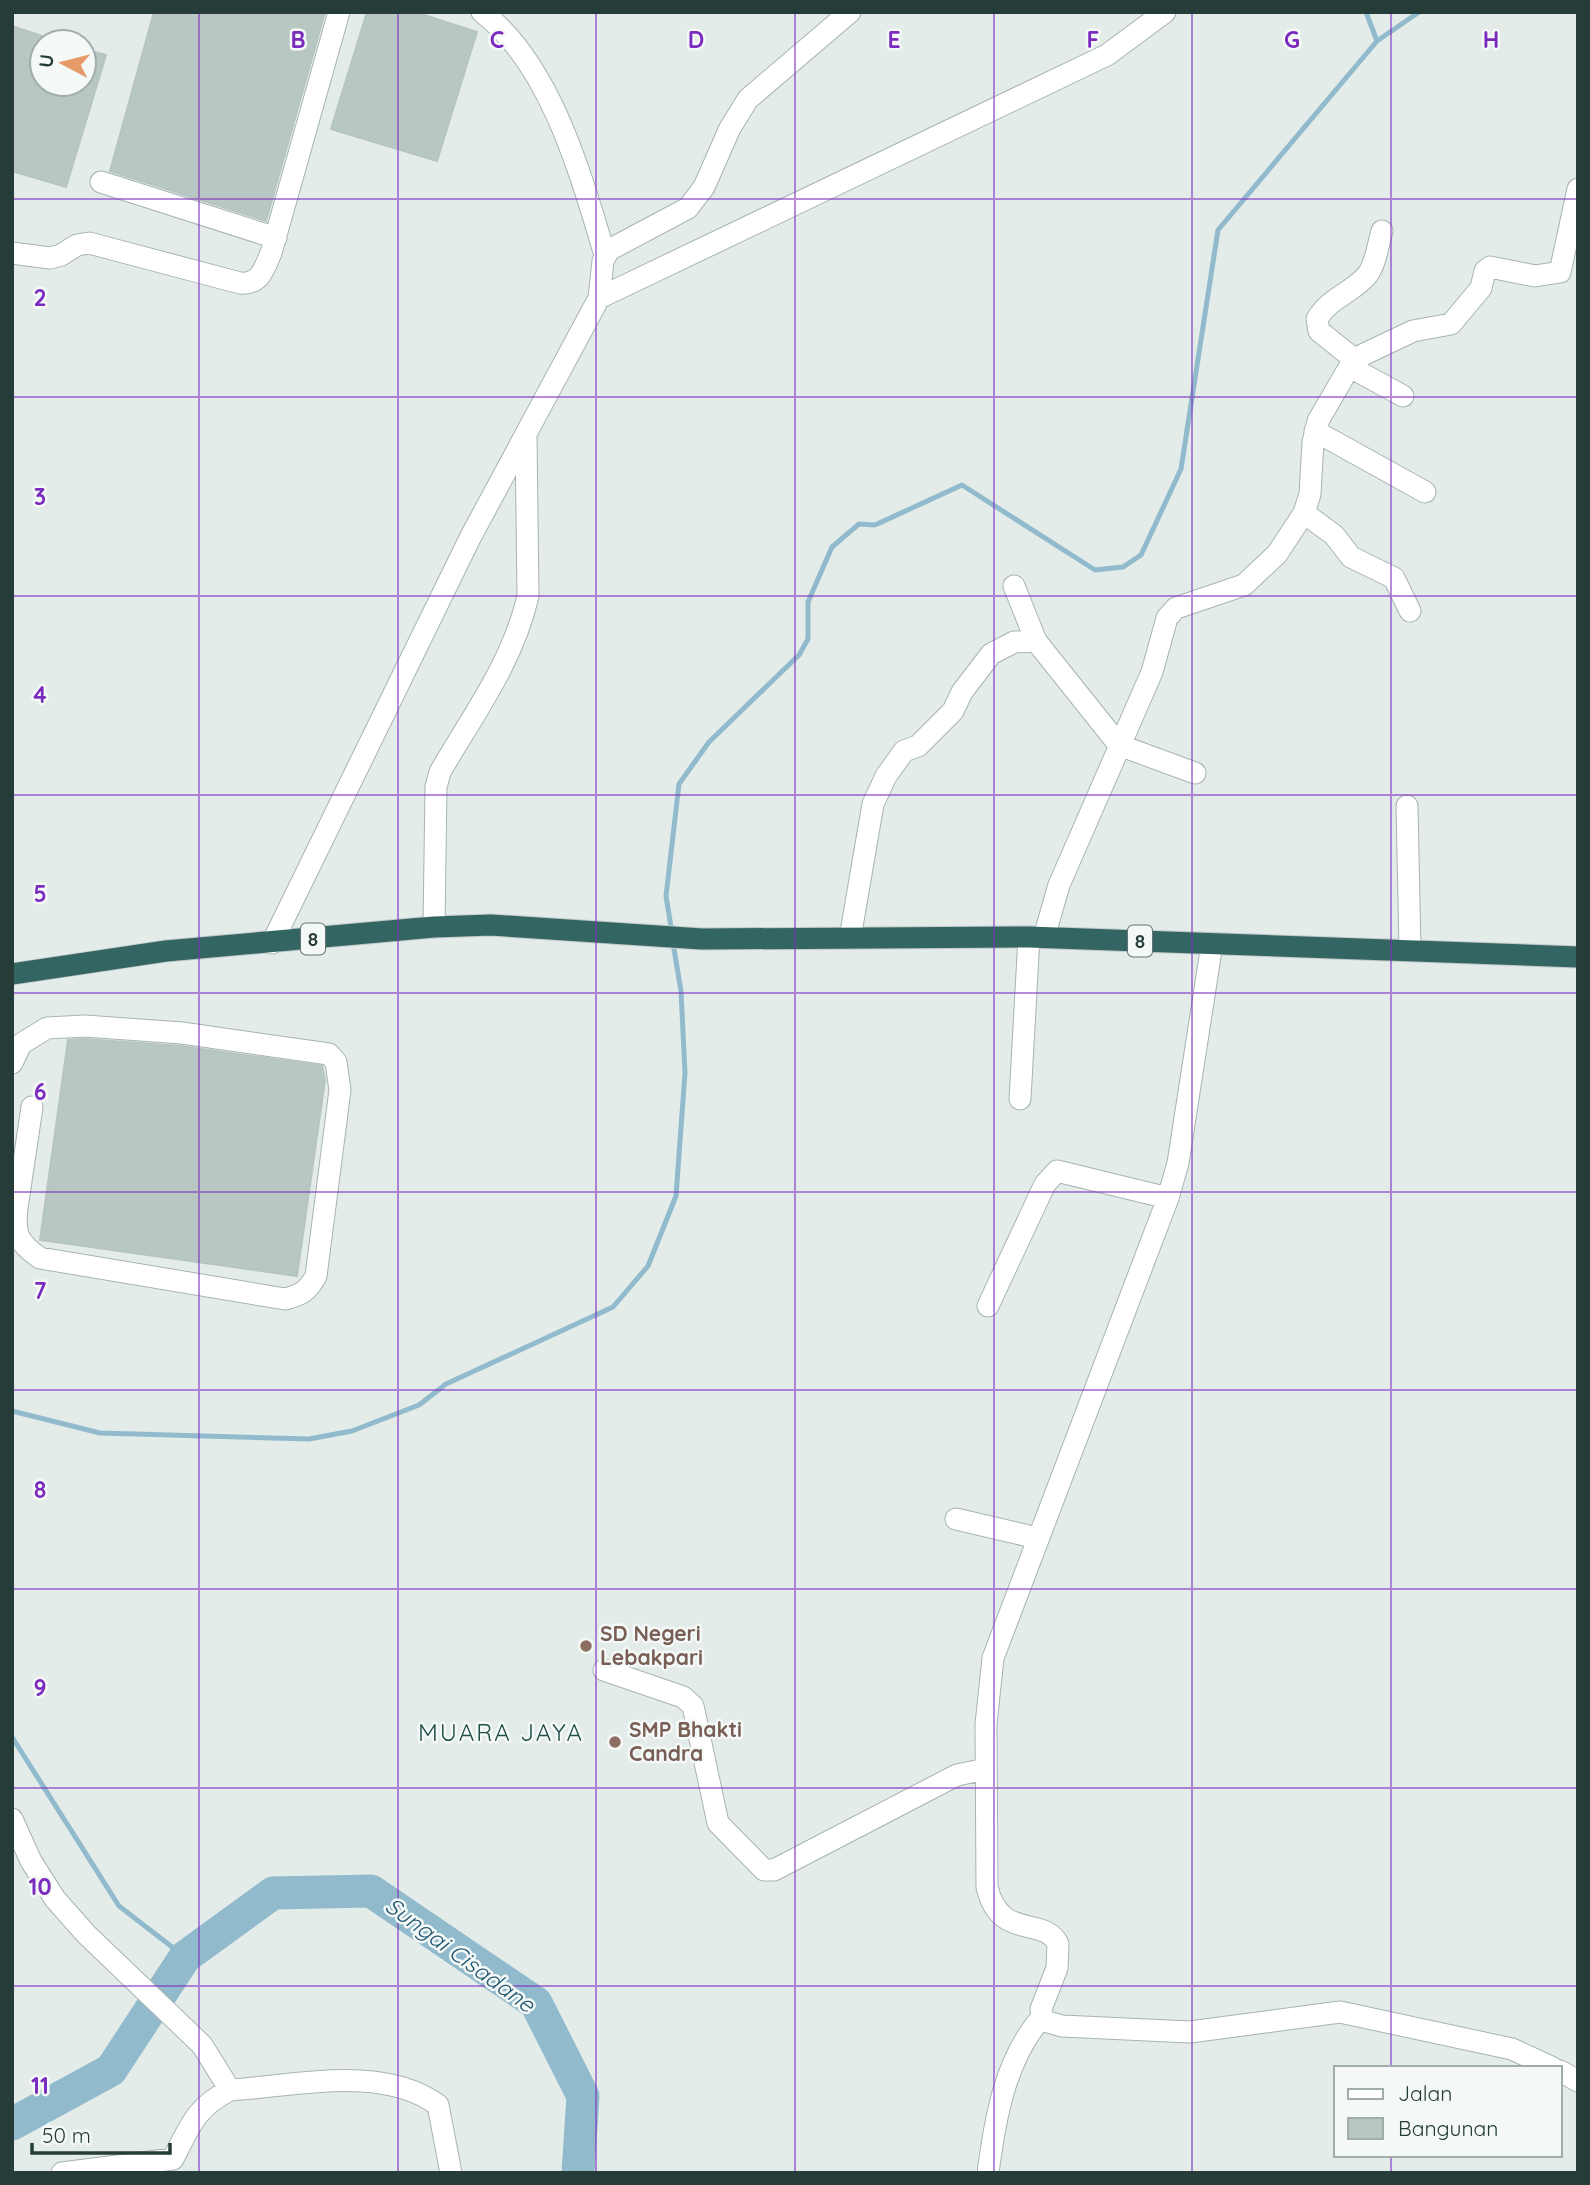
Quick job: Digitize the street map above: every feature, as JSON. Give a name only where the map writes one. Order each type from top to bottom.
[{"type":"highway","name":"8","points":[[12,974],[166,951],[434,927],[491,925],[702,939],[1036,937],[1578,957]]},
{"type":"street","points":[[12,253],[50,258],[61,255],[76,245],[89,243],[250,284],[260,277],[275,238],[339,12]]},
{"type":"street","points":[[272,943],[346,788],[526,432],[598,298],[605,255],[570,149],[544,92],[513,42],[482,12]]},
{"type":"street","points":[[605,255],[615,245],[688,208],[704,187],[730,128],[748,99],[850,12]]},
{"type":"street","points":[[598,298],[1107,55],[1165,12]]},
{"type":"street","points":[[100,183],[275,238]]},
{"type":"street","points":[[1020,1100],[1036,937],[1152,672],[1167,618],[1176,608],[1244,586],[1277,554],[1304,513],[1310,494],[1318,421],[1352,363],[1413,331],[1451,324],[1473,300],[1481,288],[1485,271],[1490,267],[1535,276],[1560,272],[1578,188]]},
{"type":"street","points":[[1382,231],[1370,271],[1361,281],[1329,302],[1317,319],[1319,331],[1352,363],[1403,396]]},
{"type":"street","points":[[1315,430],[1425,492]]},
{"type":"street","points":[[434,927],[436,787],[440,772],[501,670],[524,615],[528,596],[526,432]]},
{"type":"street","points":[[1304,513],[1334,535],[1351,556],[1394,578],[1410,611]]},
{"type":"street","points":[[1014,586],[1036,641],[1119,745],[1195,773]]},
{"type":"street","points":[[850,938],[873,804],[886,776],[904,751],[918,746],[953,711],[962,692],[991,654],[1014,642],[1036,641]]},
{"type":"street","points":[[1407,806],[1410,949]]},
{"type":"street","points":[[988,2173],[1001,2102],[1016,2058],[1042,2017],[1041,2009],[1057,1968],[1058,1944],[1048,1934],[1005,1919],[990,1900],[987,1887],[987,1697],[993,1658],[1168,1199],[1178,1163],[1212,944]]},
{"type":"street","points":[[12,1063],[21,1044],[47,1028],[85,1026],[182,1033],[329,1054],[336,1062],[340,1090],[316,1276],[309,1288],[299,1295],[285,1299],[40,1258],[23,1247],[14,1231],[15,1207],[32,1107]]},
{"type":"street","points":[[988,1306],[1039,1196],[1051,1175],[1057,1171],[1168,1199]]},
{"type":"street","points":[[956,1519],[1037,1538]]},
{"type":"street","points":[[604,1670],[683,1697],[693,1706],[718,1823],[764,1870],[774,1870],[957,1775],[986,1769]]},
{"type":"street","points":[[12,1819],[32,1861],[55,1899],[202,2045],[230,2090]]},
{"type":"street","points":[[1042,2017],[1062,2026],[1190,2032],[1340,2012],[1512,2049],[1549,2066]]},
{"type":"street","points":[[1562,2072],[1578,2081]]},
{"type":"street","points":[[62,2173],[174,2166],[196,2114],[210,2100],[230,2090],[375,2080],[419,2091],[438,2105],[451,2173]]},
{"type":"building","points":[[154,12],[325,12],[266,221],[110,171]]},
{"type":"building","points":[[367,12],[415,12],[477,32],[437,161],[331,129]]},
{"type":"building","points":[[12,26],[28,31],[28,98],[93,98],[66,187],[12,171]]},
{"type":"building","points":[[98,53],[106,55],[98,81]]},
{"type":"building","points":[[68,1040],[181,1046],[322,1066],[325,1080],[297,1276],[40,1240]]},
{"type":"waterway","points":[[1366,12],[1377,41]]},
{"type":"waterway","points":[[672,933],[666,896],[679,784],[709,742],[799,655],[808,639],[808,602],[832,547],[859,524],[875,525],[962,485],[1095,570],[1123,567],[1141,555],[1181,469],[1218,230],[1377,41],[1419,12]]},
{"type":"waterway","points":[[12,1411],[100,1433],[309,1439],[352,1431],[419,1405],[446,1384],[613,1307],[648,1266],[676,1196],[685,1073],[681,991],[673,943]]},
{"type":"waterway","points":[[12,1737],[119,1906],[185,1957]]},
{"type":"waterway","name":"Sungai Cisadane","points":[[12,2124],[111,2070],[185,1957],[273,1893],[371,1891],[536,2003],[583,2096],[578,2173]]},
{"type":"place","name":"SD Negeri Lebakpari","points":[[586,1646]]},
{"type":"place","name":"SMP Bhakti Candra","points":[[615,1742]]},
{"type":"district","name":"MUARA JAYA","points":[[501,1733]]}]
